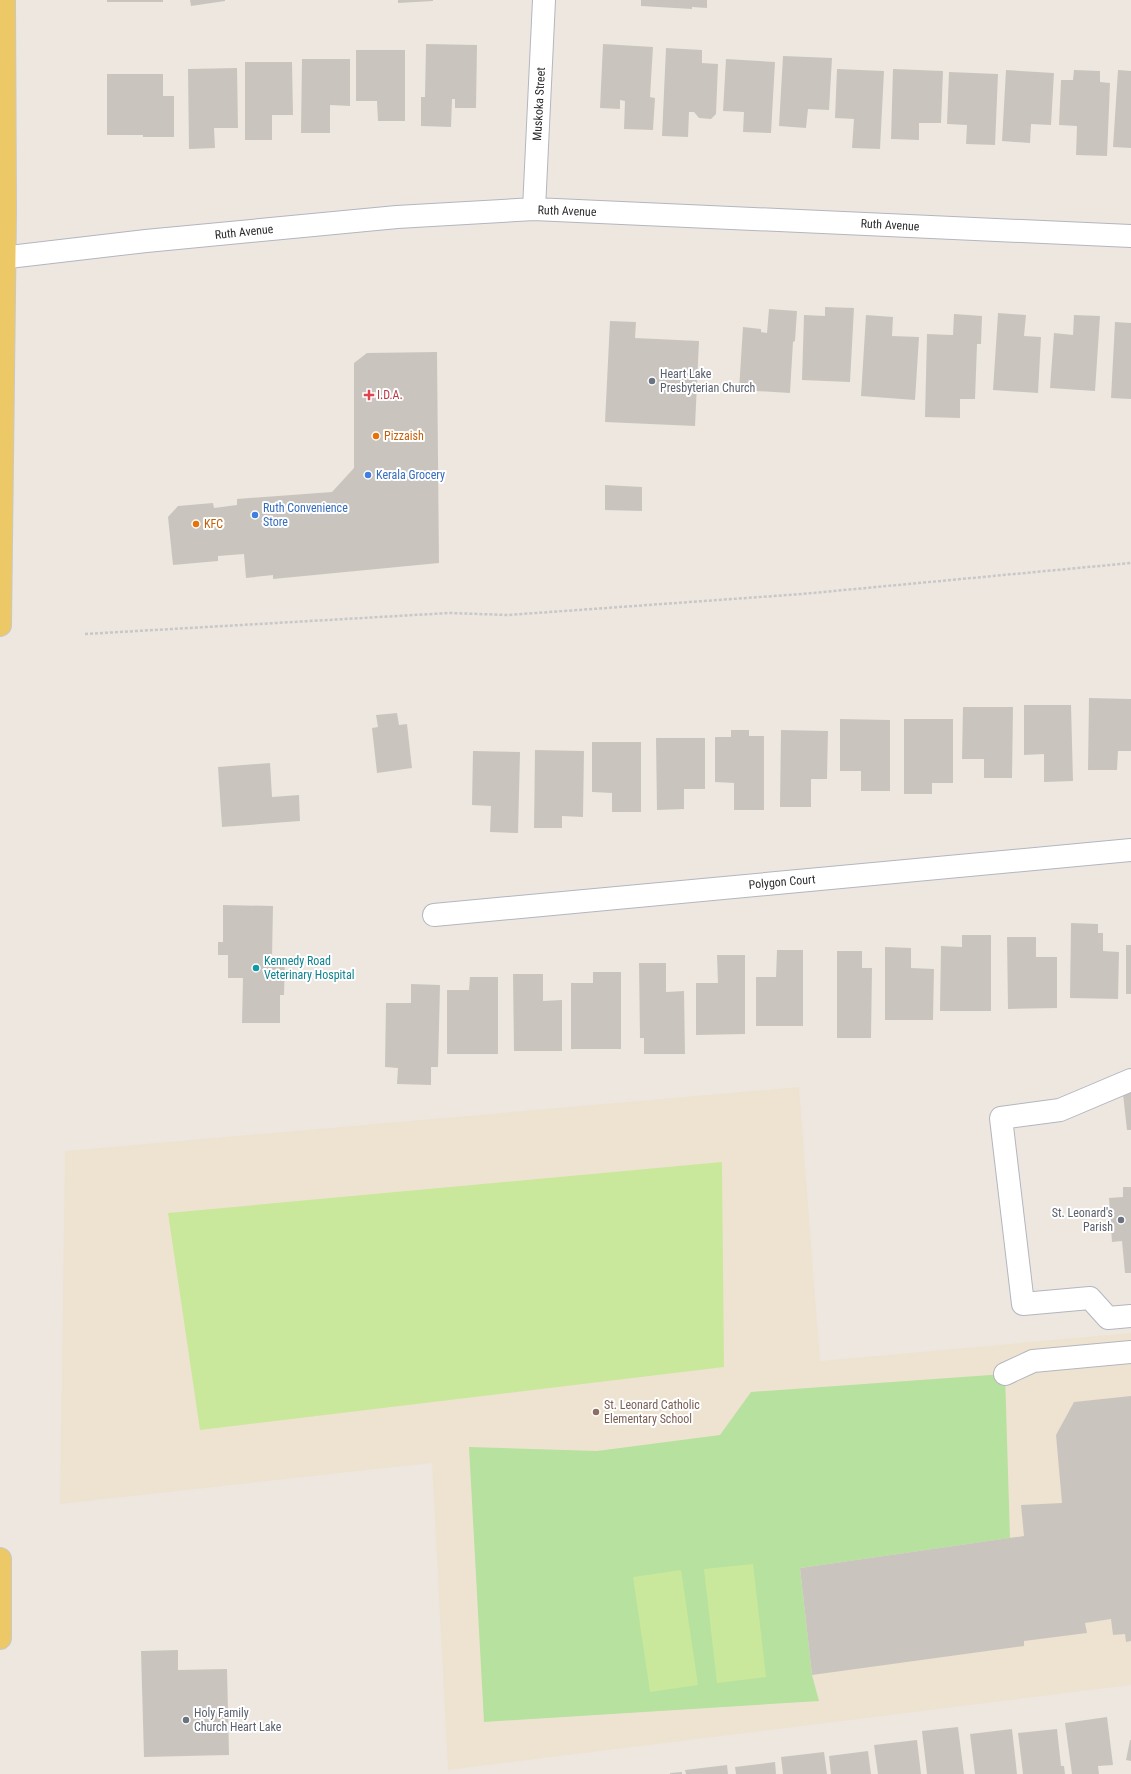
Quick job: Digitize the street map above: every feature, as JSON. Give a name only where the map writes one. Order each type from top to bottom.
[{"type":"main road","points":[[0,625],[4,0]]},
{"type":"main road","points":[[0,1559],[0,1638]]},
{"type":"street","name":"Muskoka Street","points":[[534,209],[544,0]]},
{"type":"street","name":"Ruth Avenue","points":[[2,258],[146,241],[397,217],[534,209],[1131,236]]},
{"type":"street","name":"Polygon Court","points":[[434,915],[1131,850]]},
{"type":"street","points":[[1131,1080],[1060,1110],[1001,1118],[1023,1304],[1090,1298],[1108,1318],[1131,1316]]},
{"type":"street","points":[[1005,1374],[1033,1361],[1131,1352]]},
{"type":"path","points":[[85,634],[449,613],[508,615],[802,594],[1131,563]]},
{"type":"shaded area","name":"St. Leonard Catholic Elementary School","points":[[799,1087],[820,1361],[1131,1333],[1131,1685],[448,1770],[432,1463],[60,1504],[65,1151]]},
{"type":"green space","points":[[722,1162],[724,1367],[200,1430],[168,1213]]},
{"type":"green space","points":[[1005,1374],[1010,1538],[800,1568],[812,1675],[819,1701],[484,1722],[469,1447],[597,1451],[720,1435],[751,1392]]},
{"type":"green space","points":[[753,1564],[766,1677],[717,1683],[704,1569]]},
{"type":"green space","points":[[681,1570],[698,1685],[650,1692],[633,1577]]},
{"type":"building","points":[[107,0],[163,0],[163,2],[107,2]]},
{"type":"building","points":[[190,0],[225,0],[225,1],[191,6]]},
{"type":"building","points":[[398,0],[433,0],[433,1],[398,3]]},
{"type":"building","points":[[641,0],[707,0],[707,8],[692,7],[692,9],[641,6]]},
{"type":"building","points":[[426,44],[477,45],[476,108],[455,108],[455,99],[452,99],[451,127],[421,126],[421,97],[425,97]]},
{"type":"building","points":[[603,44],[653,47],[650,97],[655,98],[653,130],[624,129],[625,101],[620,100],[620,109],[600,108]]},
{"type":"building","points":[[666,48],[702,50],[702,63],[718,64],[716,114],[711,119],[699,118],[694,112],[689,112],[688,137],[662,136]]},
{"type":"building","points":[[356,50],[405,50],[405,121],[378,121],[377,101],[356,101]]},
{"type":"building","points":[[783,56],[832,58],[829,110],[808,109],[806,128],[779,126]]},
{"type":"building","points":[[302,59],[350,59],[350,106],[330,105],[330,133],[301,133]]},
{"type":"building","points":[[726,59],[775,62],[771,133],[743,132],[744,112],[723,111]]},
{"type":"building","points":[[245,62],[292,62],[293,115],[272,115],[272,140],[245,140]]},
{"type":"building","points":[[237,68],[238,128],[214,128],[215,148],[189,149],[188,69]]},
{"type":"building","points":[[837,69],[884,71],[880,149],[852,148],[854,119],[835,118]]},
{"type":"building","points":[[893,69],[943,71],[941,123],[919,123],[919,140],[891,139]]},
{"type":"building","points":[[1006,70],[1054,73],[1051,125],[1031,124],[1030,143],[1002,141]]},
{"type":"building","points":[[1074,70],[1100,71],[1100,82],[1110,83],[1107,156],[1076,155],[1077,126],[1059,125],[1061,80],[1073,80]]},
{"type":"building","points":[[1118,70],[1131,71],[1131,148],[1113,147]]},
{"type":"building","points":[[949,72],[998,74],[995,145],[966,144],[967,125],[947,124]]},
{"type":"building","points":[[107,74],[163,74],[163,96],[174,96],[174,137],[107,135]]},
{"type":"building","points":[[825,307],[854,308],[850,382],[802,380],[804,315],[825,316]]},
{"type":"building","points":[[769,309],[797,311],[795,341],[793,342],[790,393],[739,390],[743,327],[761,329],[761,332],[767,333]]},
{"type":"building","points":[[998,313],[1026,315],[1024,336],[1041,337],[1038,393],[993,390]]},
{"type":"building","points":[[954,314],[982,316],[981,344],[977,344],[975,399],[960,399],[960,418],[925,417],[927,334],[953,335]]},
{"type":"building","points":[[866,315],[893,317],[892,336],[919,337],[915,400],[861,396]]},
{"type":"building","points":[[1074,315],[1100,316],[1095,391],[1050,388],[1054,333],[1073,335]]},
{"type":"building","name":"Heart Lake Presbyterian Church","points":[[610,321],[636,322],[635,338],[699,341],[695,426],[605,422]]},
{"type":"building","points":[[1115,322],[1131,323],[1131,399],[1111,398]]},
{"type":"building","points":[[437,352],[439,563],[273,579],[273,575],[246,578],[244,554],[218,556],[218,561],[173,565],[168,517],[178,506],[213,503],[214,508],[237,505],[237,499],[332,492],[354,468],[354,363],[367,353]]},
{"type":"building","points":[[605,485],[642,487],[642,511],[605,510]]},
{"type":"building","points":[[1089,698],[1131,699],[1131,751],[1118,751],[1117,770],[1088,770]]},
{"type":"building","points":[[1024,705],[1071,705],[1073,781],[1044,782],[1044,754],[1024,755]]},
{"type":"building","points":[[963,707],[1013,707],[1012,778],[984,778],[984,759],[962,759]]},
{"type":"building","points":[[397,713],[399,725],[407,724],[412,768],[377,773],[372,728],[378,727],[376,715]]},
{"type":"building","points":[[840,719],[890,720],[890,791],[861,791],[861,771],[840,771]]},
{"type":"building","points":[[904,719],[953,719],[953,783],[932,783],[932,794],[904,794]]},
{"type":"building","points":[[731,730],[749,730],[749,736],[764,736],[764,810],[734,810],[734,783],[715,782],[715,737],[731,737]]},
{"type":"building","points":[[781,730],[828,731],[827,779],[811,779],[811,807],[780,807]]},
{"type":"building","points":[[656,738],[705,738],[705,789],[684,789],[684,809],[657,810]]},
{"type":"building","points":[[592,742],[641,742],[641,812],[612,812],[612,793],[592,792]]},
{"type":"building","points":[[535,750],[584,751],[583,817],[562,816],[562,828],[534,828]]},
{"type":"building","points":[[473,751],[520,752],[518,833],[490,832],[491,806],[472,805]]},
{"type":"building","points":[[270,763],[272,797],[299,795],[300,821],[222,827],[218,767]]},
{"type":"building","name":"Kennedy Road Veterinary Hospital","points":[[223,905],[273,906],[272,958],[285,958],[284,995],[280,995],[280,1023],[242,1023],[243,978],[228,978],[228,955],[218,955],[218,942],[223,942]]},
{"type":"building","points":[[1071,923],[1098,924],[1098,933],[1103,933],[1103,951],[1119,952],[1118,999],[1070,998]]},
{"type":"building","points":[[962,935],[991,935],[991,1011],[940,1011],[941,946],[962,947]]},
{"type":"building","points":[[1007,937],[1036,937],[1036,957],[1057,957],[1057,1008],[1008,1009]]},
{"type":"building","points":[[1126,945],[1131,945],[1131,994],[1126,994]]},
{"type":"building","points":[[885,947],[911,948],[911,968],[934,969],[933,1020],[885,1020]]},
{"type":"building","points":[[777,950],[803,950],[803,1026],[756,1026],[756,977],[776,977]]},
{"type":"building","points":[[837,951],[862,951],[862,968],[872,968],[871,1038],[837,1038]]},
{"type":"building","points":[[717,955],[745,955],[745,1034],[696,1035],[696,983],[718,983]]},
{"type":"building","points":[[639,963],[666,963],[666,992],[684,991],[685,1054],[644,1054],[644,1038],[640,1038]]},
{"type":"building","points":[[593,972],[621,972],[621,1049],[571,1049],[571,983],[593,983]]},
{"type":"building","points":[[513,974],[543,974],[543,1001],[562,1000],[562,1051],[514,1051]]},
{"type":"building","points":[[470,977],[498,977],[498,1054],[447,1054],[447,990],[469,990]]},
{"type":"building","points":[[411,984],[440,985],[438,1067],[431,1067],[431,1085],[397,1084],[398,1068],[385,1067],[386,1003],[411,1003]]},
{"type":"building","points":[[1131,1093],[1131,1130],[1127,1130],[1123,1094]]},
{"type":"building","name":"St. Leonard's Parish","points":[[1123,1187],[1131,1187],[1131,1273],[1125,1273],[1122,1241],[1112,1242],[1109,1198],[1123,1197]]},
{"type":"building","points":[[1131,1396],[1131,1641],[1126,1642],[1125,1634],[1113,1635],[1111,1619],[1085,1623],[1087,1633],[1024,1641],[1024,1646],[812,1675],[800,1568],[1024,1536],[1021,1505],[1062,1503],[1056,1435],[1074,1402]]},
{"type":"building","name":"Holy Family Church Heart Lake","points":[[178,1650],[178,1670],[227,1669],[229,1755],[144,1757],[141,1651]]},
{"type":"building","points":[[1107,1717],[1113,1765],[1098,1766],[1099,1774],[1072,1774],[1065,1723]]},
{"type":"building","points":[[958,1727],[964,1774],[927,1774],[922,1731]]},
{"type":"building","points":[[1012,1729],[1017,1774],[975,1774],[970,1734]]},
{"type":"building","points":[[1057,1729],[1061,1766],[1064,1766],[1065,1774],[1023,1774],[1018,1733]]},
{"type":"building","points":[[917,1740],[921,1774],[878,1774],[874,1745]]},
{"type":"building","points":[[1131,1740],[1131,1761],[1126,1760]]},
{"type":"building","points":[[868,1751],[871,1774],[831,1774],[829,1756]]},
{"type":"building","points":[[824,1752],[827,1774],[783,1774],[781,1757]]},
{"type":"building","points":[[775,1762],[776,1774],[736,1774],[735,1767]]},
{"type":"building","points":[[727,1765],[728,1774],[686,1774],[685,1770]]},
{"type":"building","points":[[682,1772],[682,1774],[670,1774],[670,1773]]},
{"type":"place","name":"Heart Lake Presbyterian Church","points":[[652,381]]},
{"type":"place","name":"I.D.A.","points":[[369,395]]},
{"type":"place","name":"Pizzaish","points":[[376,436]]},
{"type":"place","name":"Kerala Grocery","points":[[368,475]]},
{"type":"place","name":"Ruth Convenience Store","points":[[255,515]]},
{"type":"place","name":"KFC","points":[[196,524]]},
{"type":"place","name":"Kennedy Road Veterinary Hospital","points":[[256,968]]},
{"type":"place","name":"St. Leonard's Parish","points":[[1121,1220]]},
{"type":"place","name":"St. Leonard Catholic Elementary School","points":[[596,1412]]},
{"type":"place","name":"Holy Family Church Heart Lake","points":[[186,1720]]}]
